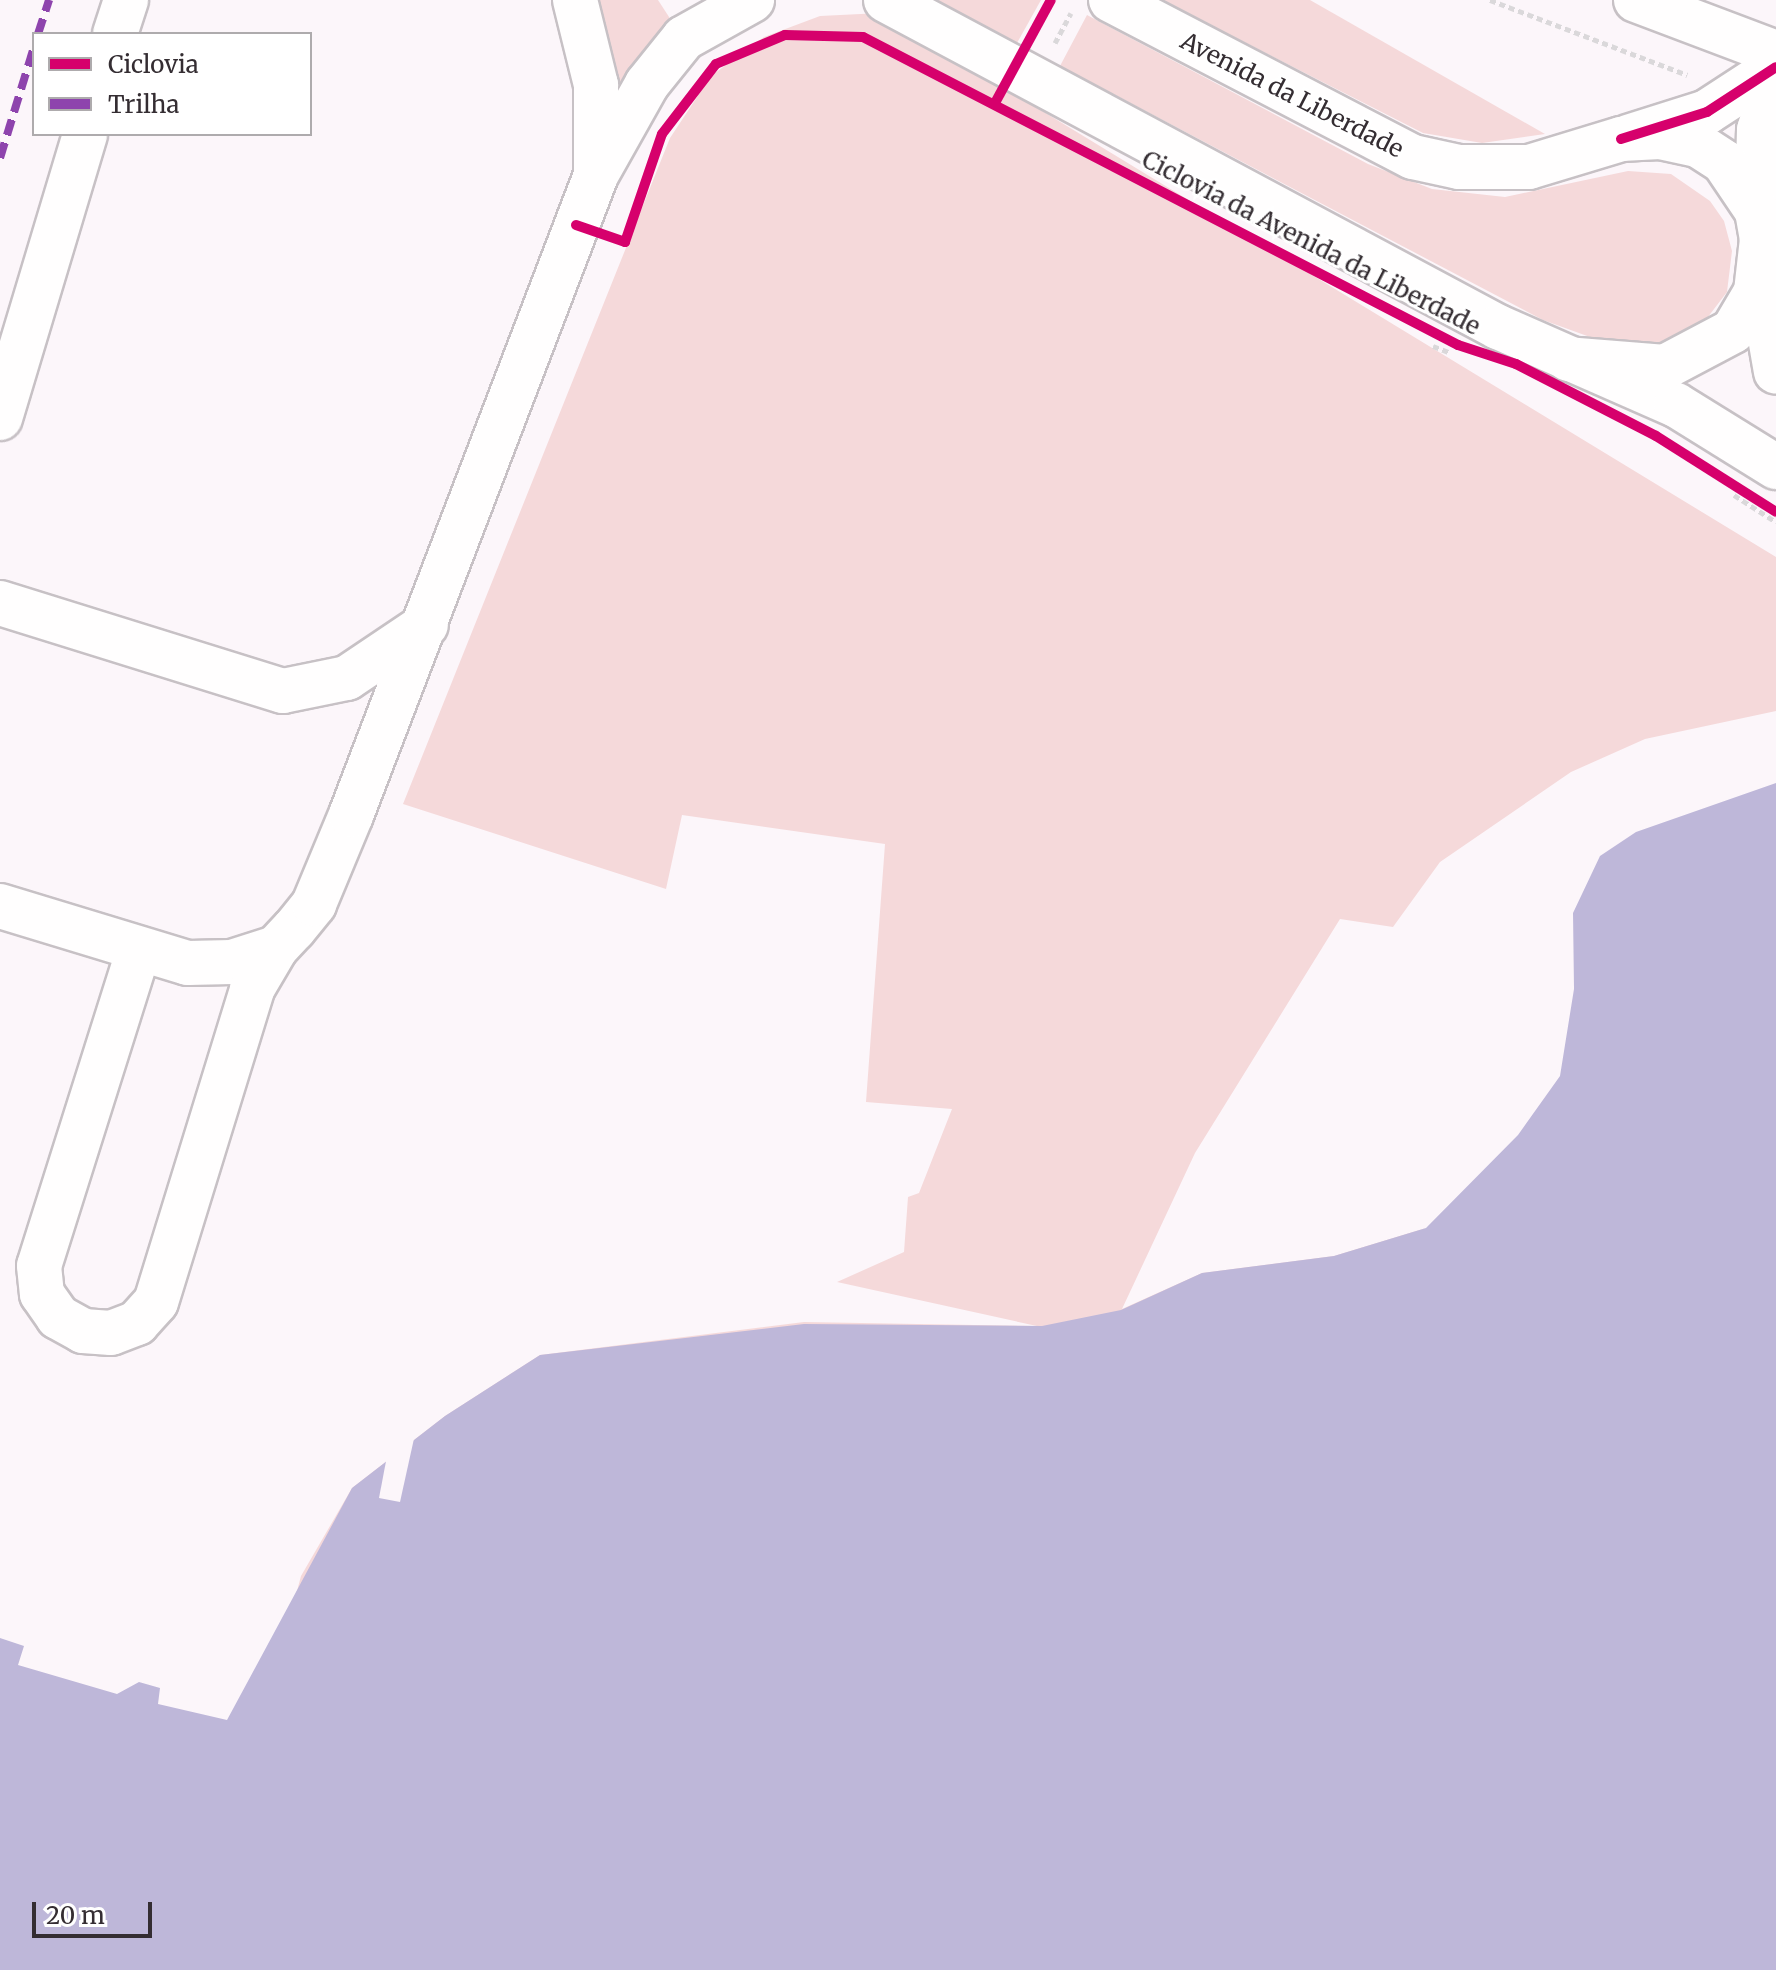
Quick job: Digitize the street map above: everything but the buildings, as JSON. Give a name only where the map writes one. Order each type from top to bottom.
[{"type":"main road","points":[[116,32],[126,0]]},
{"type":"main road","points":[[575,0],[596,85],[596,175]]},
{"type":"main road","points":[[139,949],[39,1266],[42,1294],[58,1317],[83,1331],[124,1328],[156,1302],[252,989],[276,948],[314,904],[426,625],[596,175],[647,84],[684,38],[752,0]]},
{"type":"main road","name":"Avenida da Liberdade","points":[[1111,0],[1413,157],[1459,167],[1529,167],[1621,139],[1698,145],[1724,162],[1757,211]]},
{"type":"main road","points":[[1636,0],[1776,53]]},
{"type":"main road","points":[[887,2],[1568,359],[1676,405],[1776,467]]},
{"type":"main road","points":[[1621,139],[1707,112],[1776,67]]},
{"type":"main road","points":[[1776,76],[1759,130],[1757,211],[1760,280],[1776,372]]},
{"type":"main road","points":[[0,418],[84,136]]},
{"type":"main road","points":[[1568,359],[1665,367],[1701,354],[1733,331],[1760,280]]},
{"type":"main road","points":[[0,603],[283,691],[347,678],[379,660],[426,625]]},
{"type":"main road","points":[[0,906],[188,963],[232,962],[276,948]]},
{"type":"path","points":[[1490,0],[1704,81]]},
{"type":"path","points":[[1433,346],[1460,357]]},
{"type":"path","points":[[1721,482],[1775,518]]},
{"type":"shaded area","points":[[591,0],[658,0],[671,20],[619,84]]},
{"type":"shaded area","points":[[936,0],[1041,0],[1017,43]]},
{"type":"shaded area","points":[[1161,0],[1310,0],[1545,134],[1482,143],[1423,133]]},
{"type":"shaded area","points":[[881,13],[1776,557],[1776,711],[1645,739],[1571,772],[1440,862],[1393,927],[1340,919],[1195,1153],[1122,1309],[1202,1273],[1334,1256],[1426,1228],[269,1696],[301,1576],[352,1488],[445,1416],[540,1355],[804,1322],[1037,1326],[837,1282],[904,1252],[908,1197],[919,1193],[952,1109],[866,1102],[885,844],[682,815],[666,889],[403,804],[670,138],[711,76],[764,37],[820,16]]},
{"type":"shaded area","points":[[1087,15],[1368,164],[1432,189],[1505,197],[1628,171],[1671,174],[1710,201],[1724,221],[1732,251],[1727,292],[1698,330],[1651,345],[1590,337],[1543,320],[1060,66]]},
{"type":"shaded area","points":[[1776,783],[1776,1970],[0,1970],[0,1638],[24,1646],[18,1665],[117,1694],[139,1682],[160,1688],[158,1704],[227,1720],[352,1488],[445,1416],[540,1355],[804,1324],[1042,1326],[1121,1310],[1202,1273],[1334,1256],[1426,1228],[1518,1135],[1560,1076],[1574,989],[1573,913],[1600,856],[1636,832]]},
{"type":"pier","points":[[415,1434],[400,1502],[379,1498],[387,1456]]},
{"type":"marked path","points":[[39,32],[49,0]]},
{"type":"marked path","points":[[0,158],[32,54]]},
{"type":"cycle path","points":[[995,103],[1051,0]]},
{"type":"cycle path","name":"Ciclovia da Avenida da Liberdade","points":[[576,225],[625,242],[662,134],[716,64],[785,35],[863,37],[1458,345],[1516,364],[1656,436],[1776,512]]},
{"type":"cycle path","points":[[1621,139],[1707,112],[1776,67]]}]
